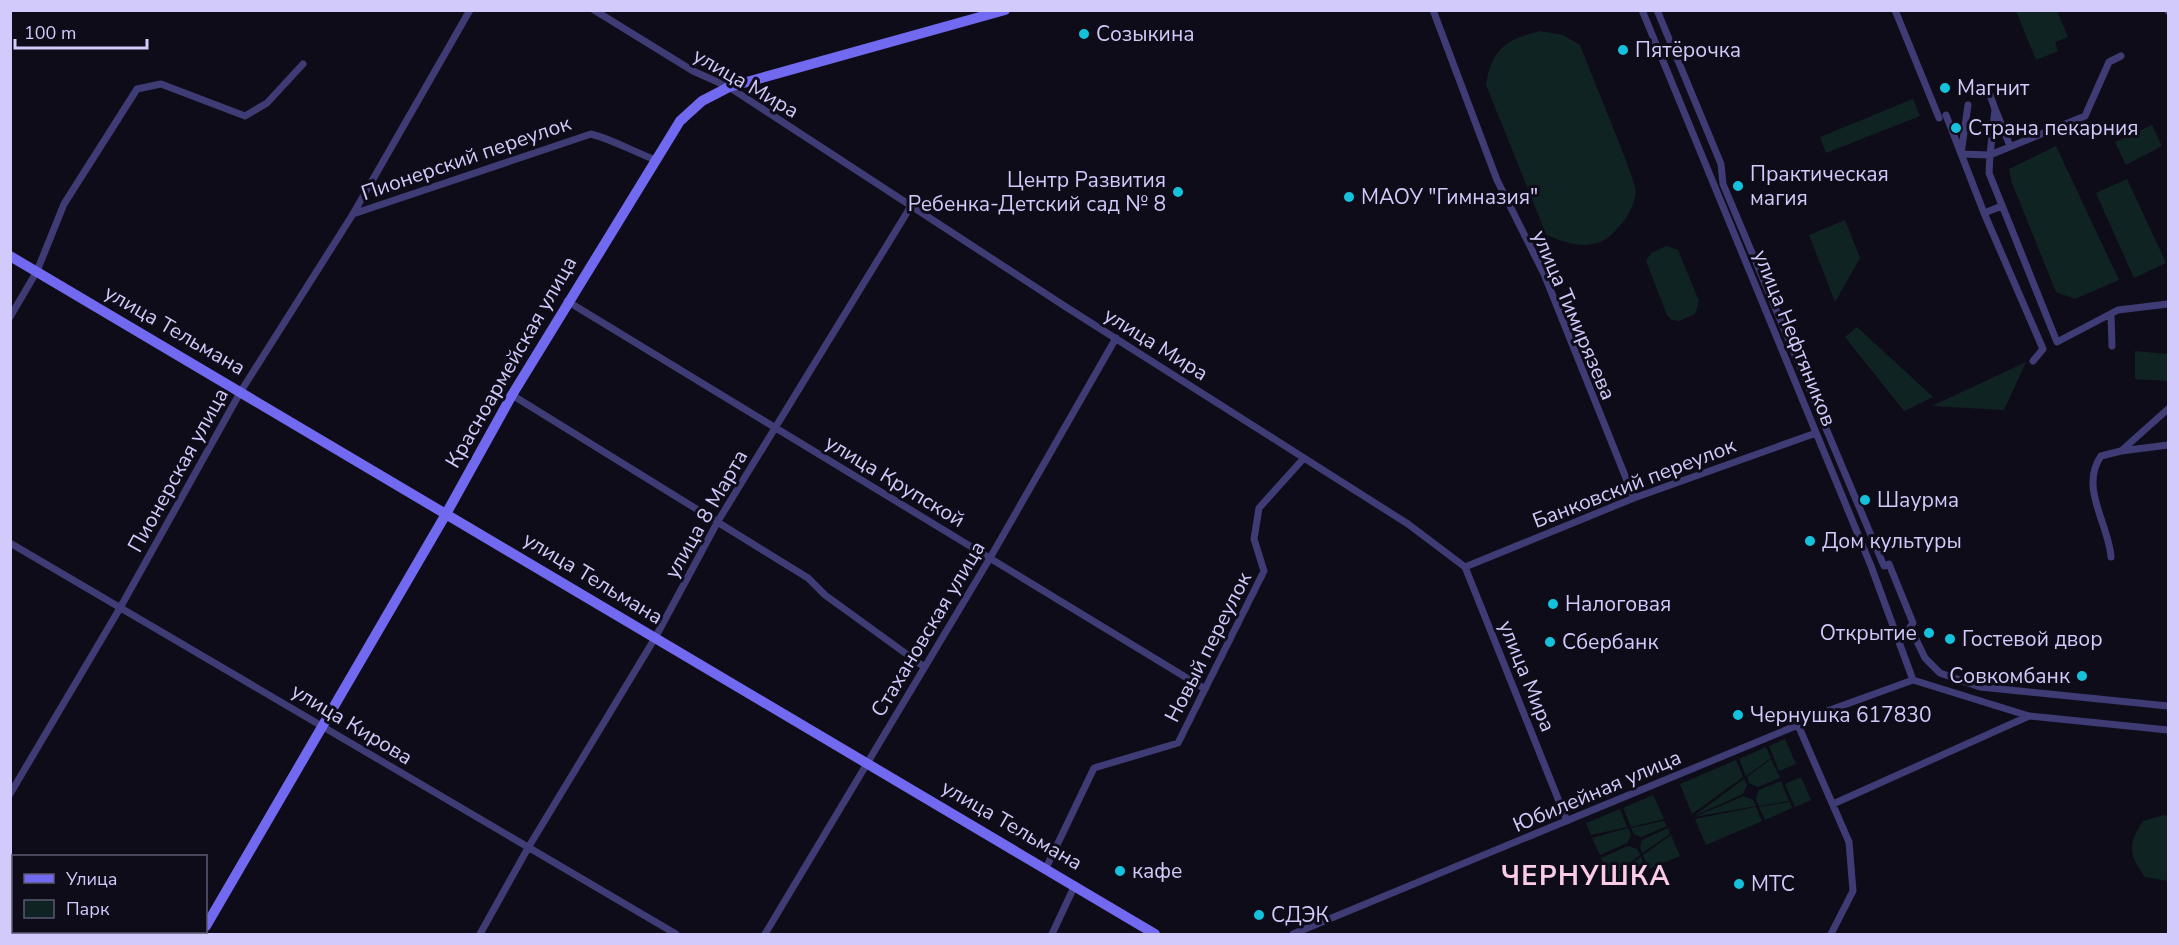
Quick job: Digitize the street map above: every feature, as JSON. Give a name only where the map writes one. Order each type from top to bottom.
[{"type":"street","name":"Пионерская улица","points":[[10,794],[120,608],[241,391],[353,214],[470,10]]},
{"type":"street","name":"улица Мира","points":[[594,10],[693,71],[729,87],[1408,524],[1466,567],[1567,821]]},
{"type":"street","name":"Красноармейская улица","points":[[207,924],[567,301],[680,121],[702,101],[729,87],[983,14],[1005,10]]},
{"type":"street","name":"улица Тимирязева","points":[[1434,10],[1497,180],[1544,274],[1634,498]]},
{"type":"street","name":"улица Нефтяников","points":[[1642,10],[1816,433],[1898,636],[1913,680]]},
{"type":"street","points":[[1657,10],[1721,164],[1723,184],[1884,566],[1889,564],[1913,623],[1910,627],[1925,658],[1940,673],[1980,687],[2169,706]]},
{"type":"street","points":[[1895,10],[1961,154],[2043,350],[2033,361]]},
{"type":"street","points":[[1961,154],[1990,155],[2085,116],[2109,62],[2121,56]]},
{"type":"street","points":[[10,316],[37,271],[64,204],[137,89],[161,84],[245,116],[267,103],[303,64]]},
{"type":"street","points":[[1990,95],[2010,146]]},
{"type":"street","points":[[1961,154],[1968,105]]},
{"type":"street","points":[[1995,109],[1989,173],[2057,342],[2118,310],[2169,304]]},
{"type":"street","name":"Пионерский переулок","points":[[353,214],[591,134],[611,139],[629,150],[656,160]]},
{"type":"street","name":"улица 8 Марта","points":[[480,934],[528,848],[655,638],[718,521],[911,206]]},
{"type":"street","points":[[1984,213],[2002,206]]},
{"type":"street","name":"улица Тельмана","points":[[10,256],[1046,867],[1155,934]]},
{"type":"street","name":"улица Крупской","points":[[567,301],[1205,690]]},
{"type":"street","points":[[2111,314],[2112,346]]},
{"type":"street","name":"Стахановская улица","points":[[765,934],[868,763],[923,666],[990,558],[1116,338]]},
{"type":"street","points":[[512,395],[808,578],[825,595],[923,666]]},
{"type":"street","points":[[2121,451],[2169,409]]},
{"type":"street","name":"Банковский переулок","points":[[1466,567],[1634,498],[1816,433]]},
{"type":"street","points":[[2111,558],[2097,509],[2093,476],[2101,456],[2121,451],[2169,446]]},
{"type":"street","name":"Новый переулок","points":[[1046,867],[1094,768],[1178,743],[1264,571],[1254,539],[1260,508],[1304,458]]},
{"type":"street","name":"улица Кирова","points":[[10,543],[676,934]]},
{"type":"street","points":[[1913,680],[2029,716],[2169,730]]},
{"type":"street","name":"Юбилейная улица","points":[[1293,934],[1798,725],[1808,718],[1913,680]]},
{"type":"street","points":[[1833,804],[2029,716]]},
{"type":"street","points":[[1798,725],[1849,842],[1853,891],[1831,934]]},
{"type":"street","points":[[1052,934],[1075,885]]},
{"type":"green space","points":[[2016,11],[2057,11],[2068,37],[2055,42],[2058,51],[2036,60]]},
{"type":"green space","points":[[1540,31],[1563,35],[1580,45],[1621,146],[1636,192],[1627,216],[1611,235],[1588,245],[1562,241],[1546,234],[1486,85],[1492,62],[1502,48],[1518,38]]},
{"type":"green space","points":[[1913,99],[1920,116],[1826,153],[1820,137]]},
{"type":"green space","points":[[2152,125],[2162,146],[2126,165],[2115,142]]},
{"type":"green space","points":[[2056,146],[2119,280],[2075,299],[2056,292],[2012,183],[2009,169]]},
{"type":"green space","points":[[2127,179],[2166,263],[2134,278],[2096,193]]},
{"type":"green space","points":[[1845,220],[1860,258],[1835,302],[1809,235]]},
{"type":"green space","points":[[1666,246],[1678,250],[1699,301],[1695,314],[1679,321],[1672,320],[1667,315],[1646,261],[1651,253]]},
{"type":"green space","points":[[1857,327],[1933,397],[1904,411],[1845,337]]},
{"type":"green space","points":[[2135,351],[2168,354],[2168,381],[2135,379]]},
{"type":"green space","points":[[2026,362],[2004,410],[1932,406]]},
{"type":"green space","points":[[1785,739],[1796,764],[1779,771],[1769,746]]},
{"type":"green space","points":[[1766,747],[1771,758],[1746,776],[1739,759]]},
{"type":"green space","points":[[1771,759],[1780,778],[1758,787],[1749,783],[1747,777]]},
{"type":"green space","points":[[1736,760],[1743,777],[1692,814],[1680,784]]},
{"type":"green space","points":[[1801,777],[1811,800],[1795,807],[1785,784]]},
{"type":"green space","points":[[1744,779],[1747,785],[1743,794],[1694,816]]},
{"type":"green space","points":[[1781,781],[1789,801],[1759,806],[1756,799],[1759,790]]},
{"type":"green space","points":[[1653,795],[1664,819],[1631,827],[1623,808]]},
{"type":"green space","points":[[1744,796],[1753,800],[1756,806],[1694,817]]},
{"type":"green space","points":[[1790,802],[1792,808],[1765,820],[1759,807]]},
{"type":"green space","points":[[1756,807],[1762,821],[1706,845],[1695,819]]},
{"type":"green space","points":[[1620,809],[1627,827],[1591,835],[1586,823]]},
{"type":"green space","points":[[2168,816],[2168,881],[2145,877],[2132,850],[2134,837],[2143,821]]},
{"type":"green space","points":[[1664,821],[1667,826],[1641,837],[1634,834],[1631,828]]},
{"type":"green space","points":[[1628,828],[1631,835],[1627,843],[1600,855],[1592,838]]},
{"type":"green space","points":[[1668,828],[1670,834],[1642,853],[1640,847],[1642,840]]},
{"type":"green space","points":[[1671,835],[1680,856],[1649,869],[1643,855]]},
{"type":"green space","points":[[1628,846],[1637,849],[1640,855],[1610,878],[1601,858]]},
{"type":"green space","points":[[1641,857],[1647,870],[1613,885],[1610,879]]},
{"type":"place","name":"Созыкина","points":[[1084,34]]},
{"type":"place","name":"Пятёрочка","points":[[1623,50]]},
{"type":"place","name":"Магнит","points":[[1945,88]]},
{"type":"place","name":"Страна пекарния","points":[[1956,128]]},
{"type":"place","name":"Практическая магия","points":[[1738,186]]},
{"type":"place","name":"Центр Развития Ребенка-Детский сад № 8","points":[[1178,192]]},
{"type":"place","name":"МАОУ \"Гимназия\"","points":[[1349,197]]},
{"type":"place","name":"Шаурма","points":[[1865,500]]},
{"type":"place","name":"Дом культуры","points":[[1810,541]]},
{"type":"place","name":"Налоговая","points":[[1553,604]]},
{"type":"place","name":"Открытие","points":[[1929,633]]},
{"type":"place","name":"Гостевой двор","points":[[1950,639]]},
{"type":"place","name":"Сбербанк","points":[[1550,642]]},
{"type":"place","name":"Совкомбанк","points":[[2082,676]]},
{"type":"place","name":"Чернушка 617830","points":[[1738,715]]},
{"type":"place","name":"кафе","points":[[1120,871]]},
{"type":"place","name":"МТС","points":[[1739,884]]},
{"type":"place","name":"СДЭК","points":[[1259,915]]},
{"type":"district","name":"ЧЕРНУШКА","points":[[1586,876]]}]
